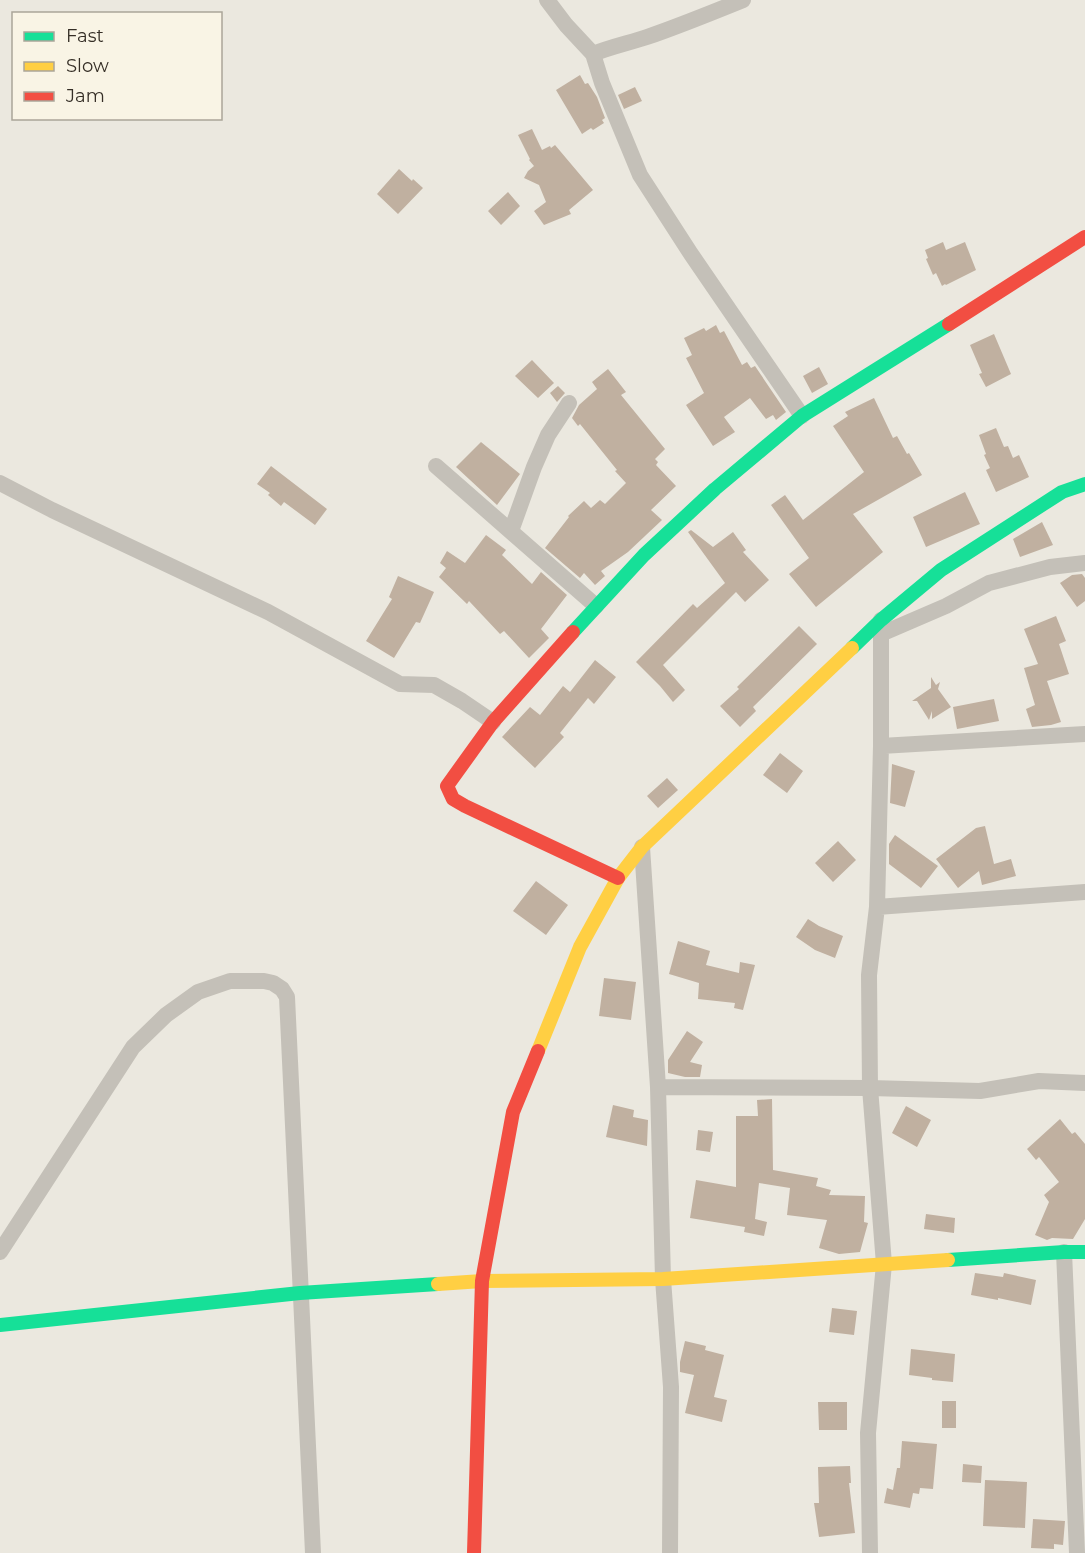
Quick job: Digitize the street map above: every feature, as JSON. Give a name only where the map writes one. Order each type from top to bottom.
[{"type":"street","points":[[548,0],[566,25],[593,54],[602,83],[640,175],[802,416]]},
{"type":"street","points":[[593,54],[675,27],[743,0]]},
{"type":"street","points":[[618,878],[465,806],[453,799],[447,786],[493,722],[596,606],[644,555],[715,489],[802,416],[1085,237]]},
{"type":"street","points":[[511,531],[548,435],[568,403]]},
{"type":"street","points":[[436,466],[596,606]]},
{"type":"street","points":[[0,483],[268,612],[400,684],[434,685],[493,722]]},
{"type":"street","points":[[474,1553],[482,1281],[513,1112],[580,947],[618,878],[642,847],[941,570],[1062,492],[1085,484]]},
{"type":"street","points":[[881,627],[946,606],[989,584],[1050,567],[1085,563]]},
{"type":"street","points":[[870,1553],[868,1433],[884,1264],[870,1088],[869,975],[877,907],[881,627]]},
{"type":"street","points":[[881,746],[1085,734]]},
{"type":"street","points":[[642,847],[658,1087],[663,1279],[671,1387],[670,1553]]},
{"type":"street","points":[[877,907],[1085,892]]},
{"type":"street","points":[[0,1252],[133,1047],[166,1015],[198,992],[230,981],[264,981],[273,983],[282,989],[287,997],[313,1553]]},
{"type":"street","points":[[658,1087],[980,1091],[1039,1081],[1085,1083]]},
{"type":"street","points":[[1064,1252],[1077,1553]]},
{"type":"street","points":[[0,1325],[300,1293],[482,1281],[663,1279],[1085,1252]]},
{"type":"building","points":[[580,75],[597,97],[605,118],[602,120],[604,123],[582,134],[556,90]]},
{"type":"building","points":[[635,87],[642,101],[624,109],[618,95]]},
{"type":"building","points":[[532,129],[542,150],[555,145],[593,190],[569,210],[571,214],[544,225],[534,211],[546,202],[539,185],[524,178],[534,166],[518,135]]},
{"type":"building","points":[[399,169],[423,188],[398,214],[377,194]]},
{"type":"building","points":[[508,192],[520,206],[501,225],[488,211]]},
{"type":"building","points":[[943,242],[946,250],[965,242],[976,270],[942,286],[936,273],[933,275],[925,250]]},
{"type":"building","points":[[716,325],[720,333],[724,331],[742,365],[747,362],[751,368],[755,366],[786,412],[776,420],[773,415],[766,419],[750,398],[724,417],[735,432],[713,446],[686,405],[704,393],[686,358],[692,355],[684,338]]},
{"type":"building","points":[[994,334],[1011,374],[986,387],[979,374],[982,373],[970,345]]},
{"type":"building","points":[[532,360],[554,383],[538,398],[515,376]]},
{"type":"building","points":[[819,367],[828,384],[812,393],[803,376]]},
{"type":"building","points":[[608,369],[626,392],[621,395],[665,449],[655,459],[658,462],[656,465],[676,486],[651,510],[662,520],[628,552],[601,571],[605,576],[595,585],[584,573],[580,578],[545,548],[568,516],[584,501],[591,508],[600,500],[605,504],[626,483],[580,424],[578,426],[572,418],[579,405],[597,389],[592,382]]},
{"type":"building","points":[[558,386],[565,393],[557,402],[550,393]]},
{"type":"building","points":[[874,398],[893,438],[897,436],[922,475],[853,514],[883,552],[816,607],[789,574],[809,558],[771,505],[785,495],[803,520],[864,472],[833,426],[848,416],[845,412]]},
{"type":"building","points":[[996,428],[1004,447],[1008,446],[1013,458],[1019,455],[1029,477],[996,492],[986,470],[990,468],[979,435]]},
{"type":"building","points":[[481,442],[520,474],[497,505],[456,467]]},
{"type":"building","points":[[271,466],[327,509],[315,525],[284,502],[281,506],[268,495],[270,493],[257,484]]},
{"type":"building","points":[[965,492],[980,524],[926,547],[913,517]]},
{"type":"building","points":[[1042,522],[1053,545],[1020,557],[1013,539]]},
{"type":"building","points":[[691,530],[713,547],[733,532],[746,550],[743,552],[769,580],[745,602],[736,592],[663,665],[685,690],[673,702],[636,662],[693,604],[697,608],[725,583],[688,532]]},
{"type":"building","points":[[486,535],[506,550],[502,555],[532,584],[541,572],[567,595],[541,629],[549,638],[529,658],[504,631],[500,634],[469,601],[467,604],[439,577],[446,568],[440,563],[447,551],[465,563]]},
{"type":"building","points":[[1082,574],[1085,578],[1085,601],[1077,607],[1060,583],[1072,575]]},
{"type":"building","points":[[398,576],[434,592],[420,623],[416,622],[394,658],[366,641],[392,599],[389,597]]},
{"type":"building","points":[[1056,616],[1066,641],[1059,644],[1069,674],[1047,681],[1061,722],[1032,727],[1026,709],[1035,705],[1024,668],[1038,664],[1024,629]]},
{"type":"building","points":[[799,626],[817,644],[753,707],[756,711],[740,727],[720,706]]},
{"type":"building","points":[[595,660],[616,677],[594,704],[588,698],[560,733],[564,737],[535,768],[502,737],[530,707],[540,715],[563,686],[570,692]]},
{"type":"building","points":[[931,677],[936,685],[940,682],[938,689],[951,707],[932,719],[932,711],[929,720],[917,701],[912,701],[931,688]]},
{"type":"building","points":[[994,699],[999,721],[957,729],[953,707]]},
{"type":"building","points":[[780,753],[803,771],[787,793],[763,775]]},
{"type":"building","points":[[892,764],[915,771],[905,807],[890,803]]},
{"type":"building","points":[[667,778],[678,790],[658,808],[647,796]]},
{"type":"building","points":[[985,826],[994,864],[1011,859],[1016,876],[982,885],[979,871],[958,888],[936,859],[976,828]]},
{"type":"building","points":[[895,835],[938,866],[921,888],[889,864],[889,844]]},
{"type":"building","points":[[838,841],[856,860],[833,882],[815,863]]},
{"type":"building","points":[[536,881],[568,905],[546,935],[513,911]]},
{"type":"building","points":[[808,919],[843,936],[835,958],[815,950],[796,937]]},
{"type":"building","points":[[678,941],[710,951],[706,965],[739,973],[740,962],[755,965],[743,1010],[734,1008],[735,1003],[698,999],[699,983],[669,974]]},
{"type":"building","points":[[604,978],[636,982],[631,1020],[599,1016]]},
{"type":"building","points":[[687,1031],[703,1042],[690,1062],[702,1065],[700,1077],[685,1077],[668,1073],[668,1060]]},
{"type":"building","points":[[772,1099],[773,1170],[818,1178],[816,1186],[831,1190],[829,1195],[865,1196],[864,1222],[868,1223],[860,1252],[839,1254],[819,1248],[827,1220],[787,1215],[790,1188],[759,1183],[755,1219],[767,1222],[764,1236],[744,1232],[745,1227],[690,1218],[696,1180],[736,1187],[736,1116],[758,1116],[757,1100]]},
{"type":"building","points":[[613,1105],[634,1110],[633,1117],[648,1120],[647,1146],[606,1137]]},
{"type":"building","points":[[906,1106],[931,1120],[917,1147],[892,1133]]},
{"type":"building","points":[[1060,1119],[1072,1134],[1075,1132],[1085,1144],[1085,1219],[1073,1239],[1052,1238],[1047,1240],[1035,1235],[1049,1202],[1044,1195],[1059,1182],[1039,1157],[1036,1160],[1027,1149]]},
{"type":"building","points":[[698,1130],[713,1132],[710,1152],[696,1150]]},
{"type":"building","points":[[926,1214],[955,1218],[954,1233],[924,1229]]},
{"type":"building","points":[[975,1273],[1003,1277],[1004,1273],[1036,1280],[1031,1305],[971,1295]]},
{"type":"building","points":[[832,1308],[857,1311],[854,1335],[829,1332]]},
{"type":"building","points":[[685,1341],[706,1346],[705,1350],[724,1355],[714,1397],[727,1400],[722,1422],[685,1413],[694,1375],[680,1372]]},
{"type":"building","points":[[911,1349],[955,1354],[953,1382],[909,1375]]},
{"type":"building","points":[[942,1401],[956,1401],[956,1428],[942,1428]]},
{"type":"building","points":[[818,1402],[847,1402],[847,1430],[819,1430]]},
{"type":"building","points":[[902,1441],[937,1444],[933,1489],[920,1488],[919,1494],[913,1493],[910,1508],[884,1503],[887,1488],[893,1490],[897,1468],[900,1468]]},
{"type":"building","points":[[963,1464],[982,1466],[981,1483],[962,1482]]},
{"type":"building","points":[[850,1466],[851,1483],[849,1483],[855,1533],[819,1537],[814,1503],[819,1503],[818,1467]]},
{"type":"building","points":[[985,1480],[1027,1482],[1025,1528],[983,1526]]},
{"type":"building","points":[[1033,1519],[1065,1521],[1063,1545],[1054,1544],[1054,1549],[1031,1548]]},
{"type":"traffic: fast","points":[[573,632],[644,555],[715,489],[802,416],[949,324]]},
{"type":"traffic: fast","points":[[852,648],[881,620],[941,570],[1062,492],[1085,484]]},
{"type":"traffic: fast","points":[[948,1260],[1085,1252]]},
{"type":"traffic: fast","points":[[0,1325],[300,1293],[438,1284]]},
{"type":"traffic: slow","points":[[538,1051],[580,947],[618,878],[642,847],[852,648]]},
{"type":"traffic: slow","points":[[438,1284],[482,1281],[663,1279],[948,1260]]},
{"type":"traffic: jam","points":[[949,324],[1085,237]]},
{"type":"traffic: jam","points":[[573,632],[493,722],[447,786],[453,799],[465,806],[618,878]]},
{"type":"traffic: jam","points":[[474,1553],[482,1281],[513,1112],[538,1051]]}]
